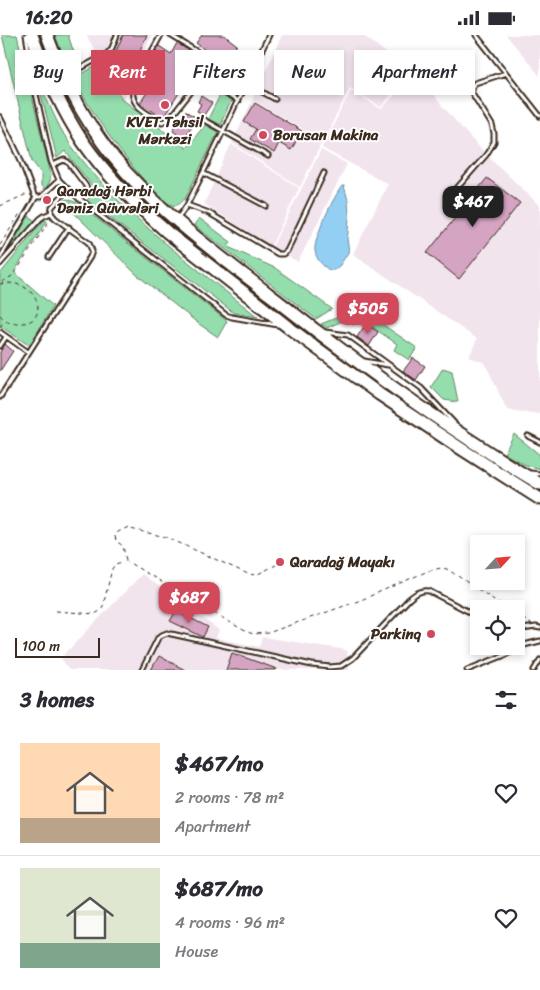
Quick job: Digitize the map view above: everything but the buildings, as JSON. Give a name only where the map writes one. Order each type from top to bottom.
[{"type":"highway","points":[[32,35],[52,85],[83,142],[109,174],[166,232],[288,327],[379,394],[540,499]]},
{"type":"highway","points":[[47,35],[53,50]]},
{"type":"highway","points":[[74,95],[85,116],[109,151],[126,171],[176,220],[354,360],[468,439],[540,484]]},
{"type":"lane","points":[[26,35],[36,94],[53,165],[59,180],[79,199],[226,315],[288,327]]},
{"type":"lane","points":[[81,68],[108,53],[117,35]]},
{"type":"lane","points":[[161,35],[134,84],[132,90],[136,104],[162,123],[171,117],[188,95]]},
{"type":"lane","points":[[170,35],[194,50]]},
{"type":"lane","points":[[262,50],[269,35]]},
{"type":"lane","points":[[476,35],[540,116]]},
{"type":"lane","points":[[450,196],[486,155],[494,142],[492,125],[472,93],[472,87],[475,83],[506,73]]},
{"type":"lane","points":[[264,93],[276,99]]},
{"type":"lane","points":[[227,95],[238,101]]},
{"type":"lane","points":[[176,220],[186,205],[241,95]]},
{"type":"lane","points":[[0,117],[20,159],[32,192],[36,197]]},
{"type":"lane","points":[[202,119],[268,156]]},
{"type":"lane","points":[[53,165],[64,161],[68,162],[87,189],[79,199]]},
{"type":"lane","points":[[202,173],[266,206]]},
{"type":"lane","points":[[186,205],[209,213],[278,254],[283,254],[287,251],[324,173]]},
{"type":"lane","points":[[36,197],[41,197],[59,180]]},
{"type":"lane","points":[[52,214],[52,207],[68,189]]},
{"type":"lane","points":[[0,258],[36,197]]},
{"type":"lane","points":[[0,264],[40,219],[47,214],[52,214],[89,243],[92,251],[90,257],[0,397]]},
{"type":"lane","points":[[49,257],[69,227]]},
{"type":"lane","points":[[0,332],[28,352]]},
{"type":"lane","points":[[317,332],[348,335],[424,391],[468,439]]},
{"type":"lane","points":[[0,346],[6,337]]},
{"type":"lane","points":[[354,360],[389,365]]},
{"type":"lane","points":[[528,435],[540,442]]},
{"type":"lane","points":[[517,470],[540,474]]},
{"type":"lane","points":[[142,670],[158,638],[167,633],[312,665],[330,667],[341,665],[353,658],[415,594],[430,591],[470,612]]},
{"type":"lane","points":[[525,629],[538,627]]},
{"type":"lane","points":[[467,670],[505,655],[524,645],[540,641]]},
{"type":"lane","points":[[534,670],[540,660]]},
{"type":"path","points":[[0,206],[32,192]]},
{"type":"path","points":[[0,245],[24,208]]},
{"type":"path","points":[[0,284],[12,276],[52,214]]},
{"type":"path","points":[[0,284],[7,282],[25,286],[35,299],[38,308],[37,315],[28,323],[9,322],[0,315]]},
{"type":"path","points":[[0,327],[5,320]]},
{"type":"path","points":[[126,561],[123,546],[116,541],[115,536],[126,528],[172,539],[248,574],[256,575],[276,565]]},
{"type":"path","points":[[56,611],[95,613],[100,611],[112,569],[115,564],[126,561],[253,634],[268,633],[361,600],[428,571],[441,568],[447,569],[494,600]]},
{"type":"path","points":[[525,619],[538,627]]},
{"type":"shaded area","points":[[86,35],[152,35],[145,50],[95,50]]},
{"type":"shaded area","points":[[282,35],[363,35],[382,50],[354,50],[354,90],[350,88],[323,141],[252,100],[254,95],[264,95],[264,74],[274,52],[274,95],[344,95],[344,50],[275,50]]},
{"type":"shaded area","points":[[506,35],[540,35],[540,76]]},
{"type":"shaded area","points":[[351,90],[354,92],[354,95],[359,95],[381,109],[395,95],[434,95],[476,144],[540,206],[540,414],[507,410],[485,363],[469,357],[477,339],[353,254],[388,184],[322,148]]},
{"type":"shaded area","points":[[361,95],[391,95],[381,107]]},
{"type":"shaded area","points":[[252,101],[322,142],[300,187],[232,143]]},
{"type":"shaded area","points":[[231,144],[299,188],[271,246],[204,204]]},
{"type":"shaded area","points":[[321,150],[347,164],[298,262],[272,247]]},
{"type":"shaded area","points":[[142,574],[219,630],[216,638],[259,647],[262,637],[347,650],[349,670],[69,670],[61,658]]},
{"type":"green space","points":[[2,35],[17,35],[21,50],[15,50],[15,90]]},
{"type":"green space","points":[[55,35],[68,35],[73,50],[61,50]]},
{"type":"green space","points":[[91,69],[91,95],[120,95],[122,99],[186,148],[205,125],[218,132],[185,199],[178,205],[169,204],[163,200],[129,163],[110,138],[81,92],[81,74]]},
{"type":"green space","points":[[16,95],[32,95],[51,175],[45,190],[41,186],[41,173],[32,161]]},
{"type":"green space","points":[[41,95],[45,95],[68,141],[114,196],[160,239],[258,317],[234,313],[87,200],[96,191],[65,151],[57,158]]},
{"type":"green space","points":[[220,95],[231,101],[220,125],[208,119]]},
{"type":"green space","points":[[68,199],[77,203],[227,321],[218,337],[137,275],[74,213],[63,208],[61,204],[64,200]]},
{"type":"green space","points":[[29,216],[35,221],[4,257]]},
{"type":"green space","points":[[199,218],[231,242],[228,247],[275,268],[332,309],[316,319],[194,225]]},
{"type":"green space","points":[[44,220],[47,221],[14,272],[53,306],[31,343],[27,344],[0,326],[0,274]]},
{"type":"green space","points":[[367,310],[377,316],[376,320],[417,348],[409,360],[394,350],[397,344],[361,319]]},
{"type":"green space","points":[[348,313],[357,319],[354,325],[349,320],[327,328],[321,324]]},
{"type":"green space","points":[[443,368],[452,371],[458,402],[444,400],[431,387]]},
{"type":"green space","points":[[514,434],[540,455],[540,469],[526,465],[504,454]]},
{"type":"water","points":[[342,186],[344,186],[348,200],[347,239],[349,251],[340,265],[334,270],[329,270],[318,259],[315,245],[325,218]]},
{"type":"place","name":"KVET Təhsil Mərkəzi","points":[[165,105]]},
{"type":"place","name":"Borusan Makina","points":[[263,135]]},
{"type":"place","name":"Qaradağ Hərbi Dəniz Qüvvələri","points":[[47,200]]},
{"type":"place","name":"Qaradağ Mayakı","points":[[280,562]]},
{"type":"place","name":"Parkinq","points":[[431,634]]}]
